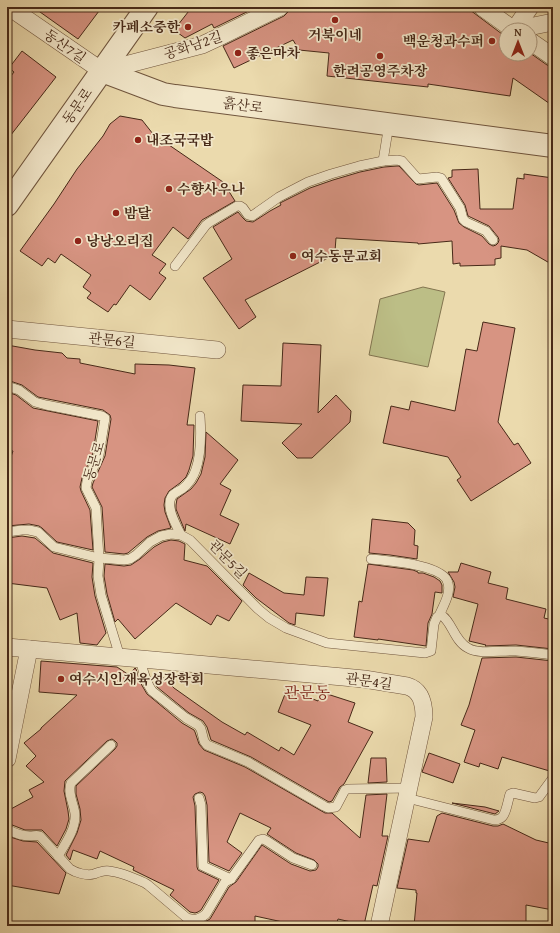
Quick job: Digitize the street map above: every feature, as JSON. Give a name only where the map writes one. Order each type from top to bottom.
[{"type":"street","name":"동산7길","points":[[9,7],[102,71]]},
{"type":"street","name":"동문로","points":[[7,205],[147,7]]},
{"type":"street","name":"공화남2길","points":[[102,71],[202,45],[280,7]]},
{"type":"street","points":[[482,7],[503,22]]},
{"type":"street","points":[[520,22],[530,7]]},
{"type":"street","points":[[538,25],[553,22]]},
{"type":"street","points":[[538,47],[553,57]]},
{"type":"street","name":"흙산로","points":[[102,71],[163,94],[553,146]]},
{"type":"street","name":"관문6길","points":[[7,329],[217,350]]},
{"type":"street","name":"관문4길","points":[[7,647],[342,677],[414,688],[422,701],[424,717],[379,926]]},
{"type":"street","points":[[8,746],[29,648]]},
{"type":"lane","points":[[383,161],[389,124]]},
{"type":"lane","points":[[175,266],[206,225],[237,206],[243,208],[248,215],[252,216],[279,198],[308,182],[345,170],[383,161],[402,161],[418,179],[441,178],[460,208],[463,219],[466,222],[486,230],[493,240]]},
{"type":"lane","name":"동문로","points":[[7,386],[19,390],[35,402],[102,416],[105,418],[99,455],[87,481],[86,488],[96,508],[99,558]]},
{"type":"lane","points":[[7,532],[22,530],[38,532],[54,547],[99,558],[124,560],[130,559],[150,542],[161,536],[171,534],[181,535],[172,515],[170,503],[172,497],[187,485],[196,470],[199,456],[200,416]]},
{"type":"lane","name":"관문5길","points":[[181,535],[190,540],[258,609],[269,618],[286,628],[319,641],[333,644],[425,653],[431,651],[434,624],[439,616]]},
{"type":"lane","points":[[99,558],[98,576],[101,595],[120,657]]},
{"type":"lane","points":[[371,559],[421,565],[443,575],[448,582],[449,590],[439,616],[445,618],[459,641],[467,648],[476,651],[516,651],[553,655]]},
{"type":"lane","points":[[140,659],[145,676],[152,691],[186,718],[198,725],[207,745],[248,762],[328,808],[336,807],[345,790],[348,789],[408,793],[498,820],[504,814],[510,794],[513,793],[535,798],[539,797],[553,778]]},
{"type":"lane","points":[[58,856],[70,837],[74,821],[75,814],[70,789],[71,783],[110,745]]},
{"type":"lane","points":[[199,798],[201,805],[203,866],[231,879]]},
{"type":"lane","points":[[7,829],[19,834],[40,836],[74,872],[89,874],[102,871],[117,872],[145,883],[187,918],[191,919],[201,918],[206,914],[225,882],[231,879],[259,840],[263,839],[268,841],[293,858],[312,864]]},
{"type":"green space","points":[[423,287],[445,292],[428,367],[369,355],[380,299]]},
{"type":"building","points":[[33,7],[102,7],[78,39]]},
{"type":"building","points":[[192,7],[257,7],[214,28],[212,24],[185,38],[174,30]]},
{"type":"building","points":[[290,7],[466,7],[498,31],[498,62],[538,62],[538,59],[553,67],[553,106],[513,78],[510,96],[428,84],[428,87],[327,76],[329,53],[299,50],[293,40],[234,68],[223,46],[284,16]]},
{"type":"building","points":[[22,51],[56,77],[7,140],[7,81],[14,72],[9,68]]},
{"type":"building","points":[[120,116],[142,120],[153,134],[223,182],[235,201],[202,220],[188,239],[173,227],[152,255],[166,264],[159,273],[166,278],[150,300],[130,285],[116,305],[114,304],[108,312],[87,298],[91,293],[83,287],[91,275],[61,254],[55,263],[48,258],[42,266],[20,251],[77,169],[103,136],[110,124]]},
{"type":"building","points":[[399,166],[416,184],[437,183],[454,210],[459,223],[482,236],[489,244],[493,246],[498,243],[498,237],[489,226],[468,216],[465,205],[448,178],[452,177],[452,170],[478,169],[480,209],[513,209],[517,178],[524,179],[524,174],[553,178],[553,265],[527,250],[501,246],[501,258],[495,259],[495,265],[460,266],[460,263],[453,264],[452,241],[418,244],[336,238],[335,251],[330,257],[245,300],[256,317],[239,329],[203,278],[232,259],[213,227],[238,212],[246,221],[253,222],[281,205],[280,203],[310,188],[360,172],[384,167]]},
{"type":"building","points":[[483,322],[515,328],[498,422],[514,445],[518,443],[531,463],[471,501],[457,480],[461,477],[448,457],[383,443],[391,406],[409,410],[411,401],[455,411],[466,349],[477,351]]},
{"type":"building","points":[[283,343],[321,345],[318,413],[336,395],[351,411],[350,422],[312,458],[297,458],[282,443],[302,424],[241,421],[243,385],[281,386]]},
{"type":"building","points":[[7,345],[62,353],[67,358],[80,359],[80,363],[135,374],[135,364],[169,365],[195,368],[187,425],[194,425],[193,456],[186,477],[169,491],[165,498],[165,512],[171,528],[158,531],[147,537],[128,553],[105,552],[102,507],[92,487],[105,456],[111,419],[110,415],[103,410],[38,397],[22,385],[7,380]]},
{"type":"building","points":[[7,392],[16,395],[33,408],[98,421],[93,453],[82,478],[80,487],[90,510],[93,550],[57,542],[39,526],[29,524],[7,526],[7,468],[13,451],[7,450]]},
{"type":"building","points":[[206,432],[238,460],[220,484],[231,490],[220,515],[239,524],[230,544],[186,524],[185,531],[176,509],[177,499],[191,489],[201,474],[205,457]]},
{"type":"building","points":[[372,519],[408,523],[415,530],[414,545],[418,546],[417,559],[369,553]]},
{"type":"building","points":[[22,536],[35,538],[53,553],[93,563],[92,577],[95,596],[106,633],[97,645],[80,643],[77,613],[60,620],[47,588],[7,583],[7,538]]},
{"type":"building","points":[[171,540],[179,541],[185,544],[184,560],[207,566],[242,601],[229,621],[217,615],[211,625],[176,603],[135,639],[118,619],[115,622],[107,594],[104,576],[105,564],[124,566],[131,565],[154,547]]},
{"type":"building","points":[[461,563],[491,572],[488,583],[508,588],[506,599],[546,609],[544,618],[553,620],[553,649],[516,645],[485,646],[486,645],[469,641],[478,604],[453,597],[455,587],[454,582],[448,572],[458,572]]},
{"type":"building","points":[[368,564],[413,570],[418,573],[423,573],[434,577],[440,581],[442,585],[442,593],[435,592],[432,614],[428,623],[426,646],[354,637],[359,601],[362,602]]},
{"type":"building","points":[[249,573],[284,593],[304,595],[306,577],[328,578],[324,616],[296,613],[295,625],[289,623],[256,598],[243,585]]},
{"type":"building","points":[[516,657],[553,661],[553,772],[502,757],[498,769],[480,763],[479,767],[464,762],[475,730],[461,725],[469,705],[482,658]]},
{"type":"building","points":[[41,661],[117,667],[129,675],[135,668],[140,682],[147,694],[182,723],[194,730],[199,744],[204,750],[245,767],[325,813],[332,813],[360,838],[366,795],[387,794],[382,836],[388,836],[377,886],[373,885],[364,925],[338,919],[336,926],[320,922],[315,926],[298,926],[255,916],[255,926],[187,926],[187,924],[201,924],[210,919],[229,887],[236,882],[262,845],[291,864],[310,871],[316,870],[318,867],[318,864],[314,860],[296,853],[267,834],[271,828],[240,813],[227,842],[242,853],[229,871],[209,862],[207,805],[205,796],[200,792],[195,794],[193,797],[195,806],[197,867],[198,870],[219,880],[201,910],[198,912],[190,912],[170,895],[174,890],[133,870],[134,867],[100,851],[97,859],[73,850],[70,860],[66,855],[77,833],[81,820],[76,786],[115,749],[117,743],[112,739],[107,741],[65,781],[64,791],[69,819],[66,829],[57,846],[42,830],[25,830],[7,823],[9,810],[33,797],[29,790],[44,782],[26,766],[36,756],[24,743],[77,695],[39,692]]},
{"type":"building","points":[[161,675],[174,688],[222,722],[245,735],[247,732],[279,751],[281,747],[294,755],[311,725],[278,712],[287,689],[318,701],[321,692],[355,703],[348,722],[373,732],[344,784],[340,787],[332,801],[329,802],[251,757],[211,740],[207,727],[203,721],[189,713],[157,687],[154,683]]},
{"type":"building","points":[[429,753],[460,764],[453,783],[422,772]]},
{"type":"building","points":[[371,758],[386,758],[387,782],[368,783]]},
{"type":"building","points":[[452,803],[485,807],[499,811],[495,814]]},
{"type":"building","points":[[442,813],[493,826],[503,824],[536,840],[553,844],[553,910],[526,905],[526,926],[414,926],[416,890],[397,888],[408,839],[429,842],[437,816]]},
{"type":"building","points":[[7,836],[23,841],[37,842],[66,873],[59,894],[7,885]]},
{"type":"place","name":"거북이네","points":[[335,20]]},
{"type":"place","name":"카페소중한","points":[[188,27]]},
{"type":"place","name":"백운청과수퍼","points":[[492,41]]},
{"type":"place","name":"좋은마차","points":[[238,53]]},
{"type":"place","name":"한려공영주차장","points":[[380,56]]},
{"type":"place","name":"내조국국밥","points":[[138,140]]},
{"type":"place","name":"수향사우나","points":[[169,189]]},
{"type":"place","name":"밤달","points":[[116,213]]},
{"type":"place","name":"낭낭오리집","points":[[78,241]]},
{"type":"place","name":"여수동문교회","points":[[293,256]]},
{"type":"place","name":"여수시인재육성장학회","points":[[61,679]]},
{"type":"district","name":"관문동","points":[[307,692]]}]
